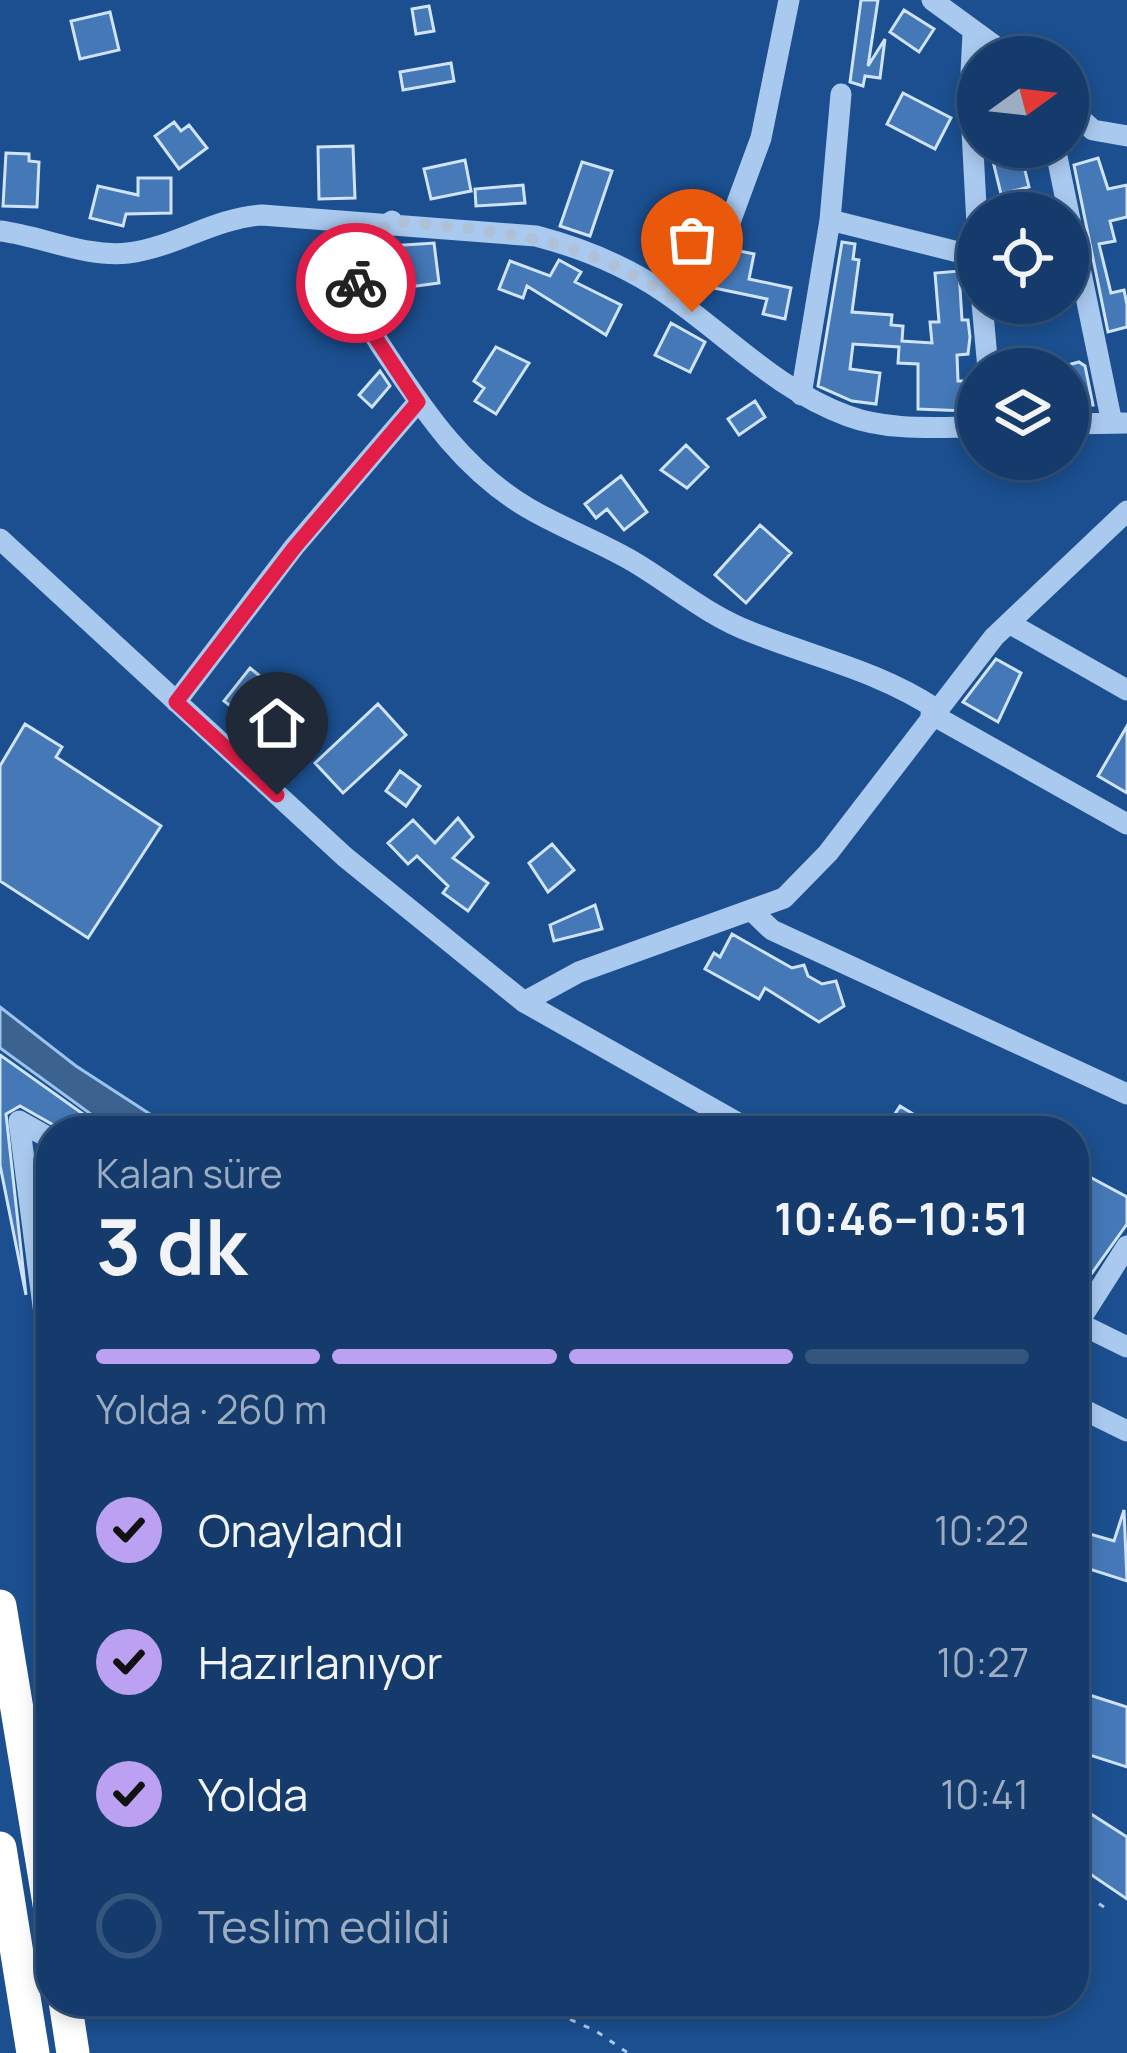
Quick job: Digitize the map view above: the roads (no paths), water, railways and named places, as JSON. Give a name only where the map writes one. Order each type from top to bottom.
[{"type":"highway","points":[[0,1606],[36,1825]]},
{"type":"highway","points":[[0,1848],[33,2053]]},
{"type":"highway","points":[[68,2016],[74,2053]]},
{"type":"street","points":[[726,233],[761,138],[789,0]]},
{"type":"street","points":[[932,0],[978,36]]},
{"type":"street","points":[[973,33],[970,93],[975,192]]},
{"type":"street","points":[[801,395],[830,220],[841,94]]},
{"type":"street","points":[[1089,126],[1127,136]]},
{"type":"street","points":[[1060,168],[1119,423],[1089,424]]},
{"type":"street","points":[[0,231],[118,254],[147,249],[236,217],[300,214],[536,236],[622,266],[801,395],[874,422],[957,426]]},
{"type":"street","points":[[830,220],[957,252]]},
{"type":"street","points":[[392,221],[361,256],[357,301],[418,402],[464,459],[527,508],[637,564],[723,620],[902,686],[933,711],[1127,824]]},
{"type":"street","points":[[176,702],[294,548],[418,402]]},
{"type":"street","points":[[524,1002],[579,972],[784,898],[828,853],[933,711],[1010,623],[1126,514]]},
{"type":"street","points":[[0,539],[345,857],[524,1002],[725,1116]]},
{"type":"street","points":[[1010,623],[1127,690]]},
{"type":"street","points":[[753,912],[772,930],[1127,1094]]},
{"type":"street","points":[[36,1131],[19,1121],[36,1252]]},
{"type":"street","points":[[1089,1303],[1127,1246]]},
{"type":"street","points":[[1089,1329],[1127,1348]]},
{"type":"street","points":[[1089,1412],[1127,1431]]},
{"type":"water","points":[[0,1007],[76,1066],[153,1116],[93,1116],[0,1048]]}]
